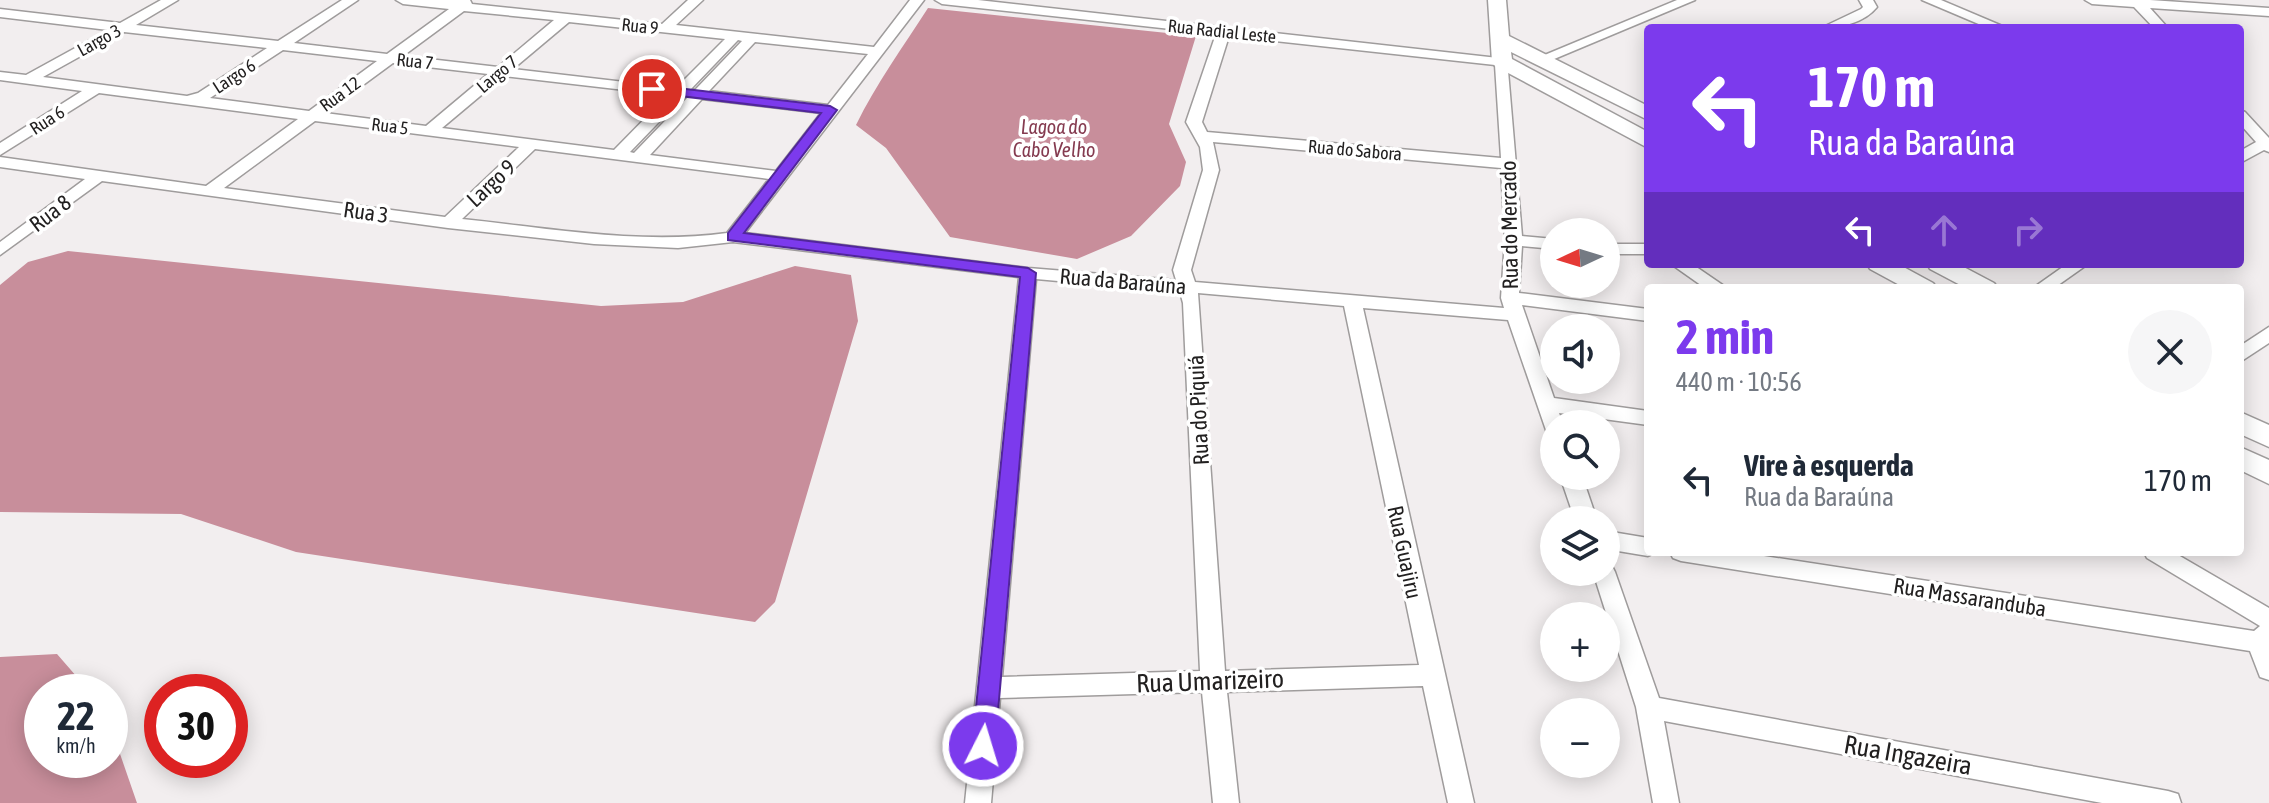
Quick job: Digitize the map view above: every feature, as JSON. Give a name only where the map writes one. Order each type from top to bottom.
[{"type":"street","name":"Largo 3","points":[[6,77],[152,0]]},
{"type":"street","name":"Largo 3","points":[[27,80],[171,0]]},
{"type":"street","name":"Largo 6","points":[[187,100],[202,97],[335,0]]},
{"type":"street","name":"Largo 6","points":[[274,45],[351,0]]},
{"type":"street","name":"Rua 9","points":[[403,0],[466,3],[582,20],[876,51]]},
{"type":"street","points":[[648,27],[677,0]]},
{"type":"street","points":[[665,28],[696,0]]},
{"type":"street","points":[[733,237],[917,0]]},
{"type":"street","name":"Rua Radial Leste","points":[[942,0],[1502,62]]},
{"type":"street","points":[[1497,0],[1502,62],[1644,139]]},
{"type":"street","points":[[1542,59],[1688,0]]},
{"type":"street","points":[[1838,24],[1866,12],[1870,7],[1866,0]]},
{"type":"street","points":[[1929,0],[1990,24]]},
{"type":"street","points":[[2092,0],[2268,13]]},
{"type":"street","points":[[2136,2],[2157,24]]},
{"type":"street","name":"Rua 12","points":[[211,190],[466,3]]},
{"type":"street","name":"Rua 7","points":[[0,13],[830,110]]},
{"type":"street","name":"Largo 7","points":[[429,131],[565,18]]},
{"type":"street","name":"Largo 7","points":[[448,133],[582,20]]},
{"type":"street","name":"Rua do Piquiá","points":[[1224,31],[1195,114],[1196,130],[1208,147],[1211,170],[1182,270],[1192,303],[1213,681],[1226,803]]},
{"type":"street","points":[[619,154],[735,36]]},
{"type":"street","points":[[639,157],[753,38]]},
{"type":"street","points":[[1501,39],[1639,107]]},
{"type":"street","name":"Rua do Mercado","points":[[1502,62],[1514,240],[1512,306],[1548,410]]},
{"type":"street","name":"Rua 5","points":[[6,77],[780,176]]},
{"type":"street","name":"Rua 6","points":[[0,150],[94,90]]},
{"type":"street","points":[[1595,112],[1639,107]]},
{"type":"street","points":[[2244,122],[2267,145],[2244,156]]},
{"type":"street","name":"Rua do Sabora","points":[[1201,136],[1509,164]]},
{"type":"street","name":"Largo 9","points":[[448,223],[533,143]]},
{"type":"street","name":"Rua 3","points":[[0,162],[448,223],[639,242],[701,243],[733,237]]},
{"type":"street","name":"Rua 8","points":[[0,250],[100,175]]},
{"type":"street","name":"Rua da Baraúna","points":[[733,237],[1028,273],[1187,287],[1352,300],[1644,315]]},
{"type":"street","points":[[1514,240],[1540,243]]},
{"type":"street","points":[[1620,249],[1644,249]]},
{"type":"street","points":[[1686,268],[1712,284]]},
{"type":"street","points":[[1886,268],[1916,284]]},
{"type":"street","points":[[1947,268],[1977,284]]},
{"type":"street","points":[[2048,284],[2073,268]]},
{"type":"street","points":[[978,803],[1028,273]]},
{"type":"street","name":"Rua Guajiru","points":[[1352,300],[1461,803]]},
{"type":"street","points":[[2244,353],[2269,333]]},
{"type":"street","points":[[1546,404],[1644,417]]},
{"type":"street","points":[[2244,424],[2269,437]]},
{"type":"street","points":[[2244,459],[2269,473]]},
{"type":"street","points":[[1620,542],[1644,546]]},
{"type":"street","name":"Rua Massaranduba","points":[[1710,556],[2266,632]]},
{"type":"street","points":[[2161,556],[2266,632],[2269,670]]},
{"type":"street","points":[[1609,586],[1649,707],[1666,803]]},
{"type":"street","name":"Rua Umarizeiro","points":[[989,688],[1431,675]]},
{"type":"street","name":"Rua Ingazeira","points":[[1649,707],[2168,803]]},
{"type":"water","name":"Lagoa do Cabo Velho","points":[[928,8],[1196,36],[1169,124],[1186,162],[1180,186],[1131,236],[1077,259],[950,237],[886,148],[856,125]]},
{"type":"water","points":[[68,251],[601,306],[683,302],[795,266],[851,275],[858,321],[775,602],[755,622],[296,552],[181,514],[0,512],[0,285],[28,262]]},
{"type":"water","points":[[57,654],[74,674],[24,674],[24,778],[128,777],[137,803],[0,803],[0,657]]},
{"type":"route","points":[[652,89],[830,110],[733,237],[1028,273],[983,746]]}]
